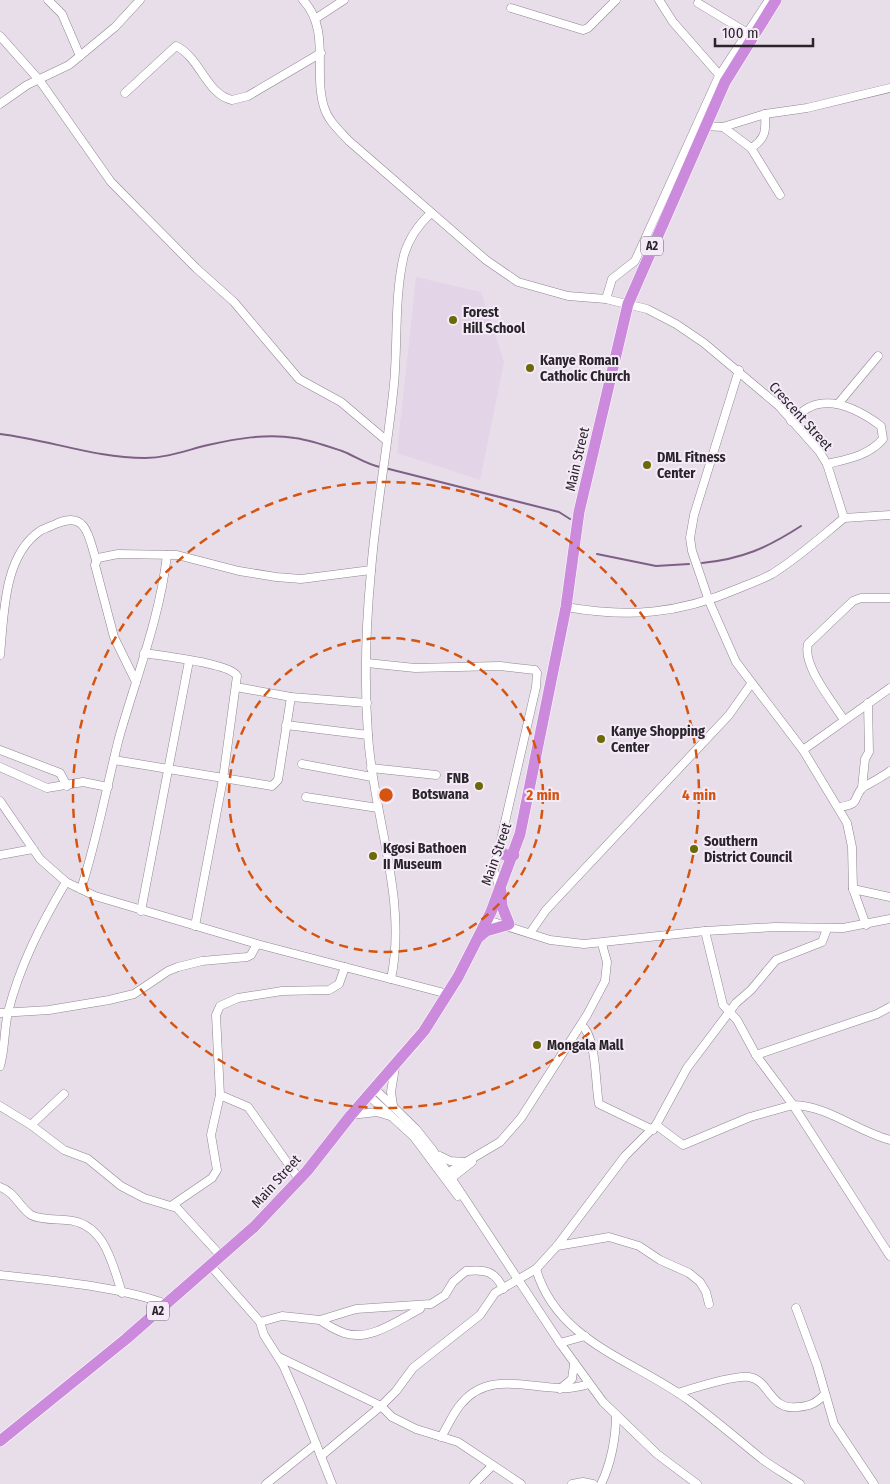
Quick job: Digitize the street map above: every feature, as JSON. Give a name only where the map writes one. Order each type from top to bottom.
[{"type":"highway","name":"Main Street","points":[[0,1441],[166,1304],[254,1227],[299,1179],[351,1115],[395,1067],[424,1031],[448,994],[489,916],[501,888],[514,855],[527,807],[566,607],[579,512],[628,304],[704,126],[722,79],[776,0]]},
{"type":"highway","points":[[498,848],[505,855],[514,855]]},
{"type":"highway","points":[[478,938],[486,931],[509,925],[501,903],[501,888]]},
{"type":"street","points":[[48,0],[62,14],[80,56]]},
{"type":"street","points":[[0,104],[27,85],[58,72],[80,56],[115,27],[140,0]]},
{"type":"street","points":[[303,0],[315,19],[344,0]]},
{"type":"street","points":[[511,8],[583,30],[588,28],[616,0]]},
{"type":"street","points":[[659,0],[673,22],[722,79]]},
{"type":"street","points":[[606,299],[612,279],[635,262],[746,32],[769,0]]},
{"type":"street","points":[[698,3],[746,32]]},
{"type":"street","name":"Crescent Street","points":[[315,19],[321,53],[321,92],[324,109],[331,121],[349,141],[486,260],[518,282],[568,296],[606,299],[647,309],[676,324],[739,370],[779,406],[819,451],[827,464],[844,518]]},
{"type":"street","points":[[0,36],[40,80],[111,182],[234,302],[299,379],[341,402],[387,441]]},
{"type":"street","points":[[124,93],[176,46],[185,54],[216,92],[232,100],[248,96],[321,53]]},
{"type":"street","points":[[704,126],[723,127],[765,114],[807,108],[890,88]]},
{"type":"street","points":[[751,148],[761,142],[766,131],[765,114]]},
{"type":"street","points":[[723,127],[751,148],[780,195]]},
{"type":"street","points":[[391,980],[396,953],[396,921],[372,777],[368,735],[367,663],[371,570],[386,461],[403,262],[407,246],[418,225],[431,213]]},
{"type":"street","points":[[838,404],[878,356]]},
{"type":"street","points":[[739,370],[694,515],[690,538],[709,601],[736,662],[803,750],[847,823],[852,847],[853,889],[866,925]]},
{"type":"street","points":[[791,421],[809,407],[821,404],[838,404],[880,426],[883,439],[862,455],[827,464]]},
{"type":"street","points":[[566,607],[588,611],[651,613],[709,601],[771,575],[798,557],[844,518],[890,515]]},
{"type":"street","points":[[0,655],[9,586],[15,563],[28,543],[40,531],[68,519],[78,520],[84,526],[96,560],[95,565],[114,637],[136,682]]},
{"type":"street","points":[[96,560],[118,554],[182,556],[276,577],[301,579],[371,570]]},
{"type":"street","points":[[81,889],[91,857],[114,760],[161,592],[167,555]]},
{"type":"street","points":[[844,720],[809,664],[805,652],[808,644],[853,601],[861,598],[890,598]]},
{"type":"street","points":[[144,653],[233,671],[237,676],[223,779],[195,926]]},
{"type":"street","points":[[141,911],[189,661]]},
{"type":"street","points":[[367,663],[430,669],[500,666],[535,670],[537,674],[536,687],[494,870],[501,888]]},
{"type":"street","points":[[530,933],[546,910],[729,715],[751,684]]},
{"type":"street","points":[[236,687],[291,696],[367,703]]},
{"type":"street","points":[[803,750],[890,688]]},
{"type":"street","points":[[114,760],[268,786],[277,782],[291,696]]},
{"type":"street","points":[[839,808],[850,806],[858,799],[862,788],[866,759],[869,752],[868,703]]},
{"type":"street","points":[[286,725],[368,735]]},
{"type":"street","points":[[0,750],[60,773],[67,786]]},
{"type":"street","points":[[302,764],[372,777]]},
{"type":"street","points":[[0,767],[47,788],[83,782],[108,787]]},
{"type":"street","points":[[371,768],[436,775]]},
{"type":"street","points":[[862,788],[890,771]]},
{"type":"street","points":[[306,797],[378,808]]},
{"type":"street","points":[[0,801],[32,850],[66,882],[110,902],[258,944],[448,994]]},
{"type":"street","points":[[0,855],[32,850]]},
{"type":"street","points":[[0,1066],[4,1012],[33,939],[66,882]]},
{"type":"street","points":[[853,889],[890,898]]},
{"type":"street","points":[[489,916],[530,933],[564,943],[602,944],[705,932],[775,927],[827,929],[866,925],[890,919]]},
{"type":"street","points":[[321,1456],[381,1406],[414,1368],[480,1315],[496,1293],[536,1269],[557,1246],[625,1156],[654,1127],[687,1068],[730,1011],[776,960],[822,942],[827,929]]},
{"type":"street","points":[[705,932],[722,1002],[743,1029],[756,1055],[793,1105],[890,1256]]},
{"type":"street","points":[[4,1012],[49,1010],[116,999],[134,994],[163,974],[178,967],[202,961],[247,957],[251,955],[258,944]]},
{"type":"street","points":[[448,1176],[500,1142],[515,1128],[580,1025],[607,974],[602,944]]},
{"type":"street","points":[[171,1206],[216,1174],[217,1166],[211,1135],[220,1095],[216,1015],[220,1006],[238,998],[282,991],[329,990],[339,984],[345,967]]},
{"type":"street","points":[[756,1055],[877,1014],[890,1007]]},
{"type":"street","points":[[580,1025],[586,1029],[590,1042],[599,1104],[603,1108],[654,1127],[684,1145],[750,1117],[793,1105],[818,1108],[871,1135],[890,1140]]},
{"type":"street","points":[[393,1107],[391,1092],[395,1067]]},
{"type":"street","points":[[371,1092],[393,1107],[416,1129],[436,1154],[448,1176],[504,1257]]},
{"type":"street","points":[[371,1092],[417,1141],[465,1197],[574,1365],[603,1402],[657,1454],[697,1484]]},
{"type":"street","points":[[31,1125],[64,1094]]},
{"type":"street","points":[[220,1095],[248,1107],[299,1179]]},
{"type":"street","points":[[0,1106],[31,1125],[64,1150],[88,1159],[121,1186],[144,1198],[171,1206],[182,1212],[220,1255]]},
{"type":"street","points":[[351,1115],[377,1112],[392,1116]]},
{"type":"street","points":[[436,1154],[464,1165]]},
{"type":"street","points":[[464,1165],[460,1182],[465,1197]]},
{"type":"street","points":[[0,1187],[8,1190],[32,1215],[72,1220],[90,1227],[101,1239],[111,1259],[122,1293]]},
{"type":"street","points":[[557,1246],[609,1238],[639,1246],[660,1260],[688,1273],[700,1282],[706,1292],[709,1304]]},
{"type":"street","points":[[210,1266],[260,1322],[264,1334],[278,1357],[299,1401],[332,1484]]},
{"type":"street","points":[[536,1269],[544,1295],[565,1321],[585,1336],[678,1393],[762,1459],[800,1484]]},
{"type":"street","points":[[260,1322],[282,1316],[320,1320],[356,1309],[431,1304],[442,1297],[453,1282],[466,1270],[488,1271],[499,1279],[503,1289]]},
{"type":"street","points":[[0,1275],[85,1286],[166,1304]]},
{"type":"street","points":[[320,1320],[343,1333],[360,1336],[383,1328],[420,1309],[421,1306]]},
{"type":"street","points":[[796,1308],[837,1430],[874,1484]]},
{"type":"street","points":[[560,1343],[585,1336]]},
{"type":"street","points":[[278,1357],[381,1406],[392,1417],[416,1429],[458,1442],[521,1484]]},
{"type":"street","points":[[560,1388],[572,1379],[574,1365]]},
{"type":"street","points":[[678,1393],[746,1376],[758,1382],[782,1406],[790,1408],[816,1404],[825,1394]]},
{"type":"street","points":[[441,1437],[462,1403],[476,1390],[504,1383],[560,1388],[589,1384]]},
{"type":"street","points":[[603,1402],[610,1417],[613,1433]]},
{"type":"street","points":[[601,1484],[608,1467],[613,1433],[616,1427],[616,1415]]},
{"type":"street","points":[[266,1484],[316,1444]]},
{"type":"street","points":[[474,1484],[492,1466]]},
{"type":"street","points":[[572,1484],[583,1482],[593,1484]]},
{"type":"shaded area","points":[[416,277],[481,292],[504,362],[480,480],[397,453]]},
{"type":"waterway","points":[[0,434],[109,455],[145,458],[169,455],[240,439],[273,436],[307,440],[342,451],[380,467]]},
{"type":"waterway","points":[[385,468],[559,512],[570,519]]},
{"type":"waterway","points":[[702,563],[730,559],[754,551],[801,526]]},
{"type":"waterway","points":[[597,554],[656,566],[689,564]]},
{"type":"place","name":"Forest Hill School","points":[[453,320]]},
{"type":"place","name":"Kanye Roman Catholic Church","points":[[530,368]]},
{"type":"place","name":"DML Fitness Center","points":[[647,465]]},
{"type":"place","name":"Kanye Shopping Center","points":[[601,739]]},
{"type":"place","name":"FNB Botswana","points":[[479,786]]},
{"type":"place","name":"Southern District Council","points":[[694,849]]},
{"type":"place","name":"Kgosi Bathoen II Museum","points":[[373,856]]},
{"type":"place","name":"Mongala Mall","points":[[537,1045]]}]
